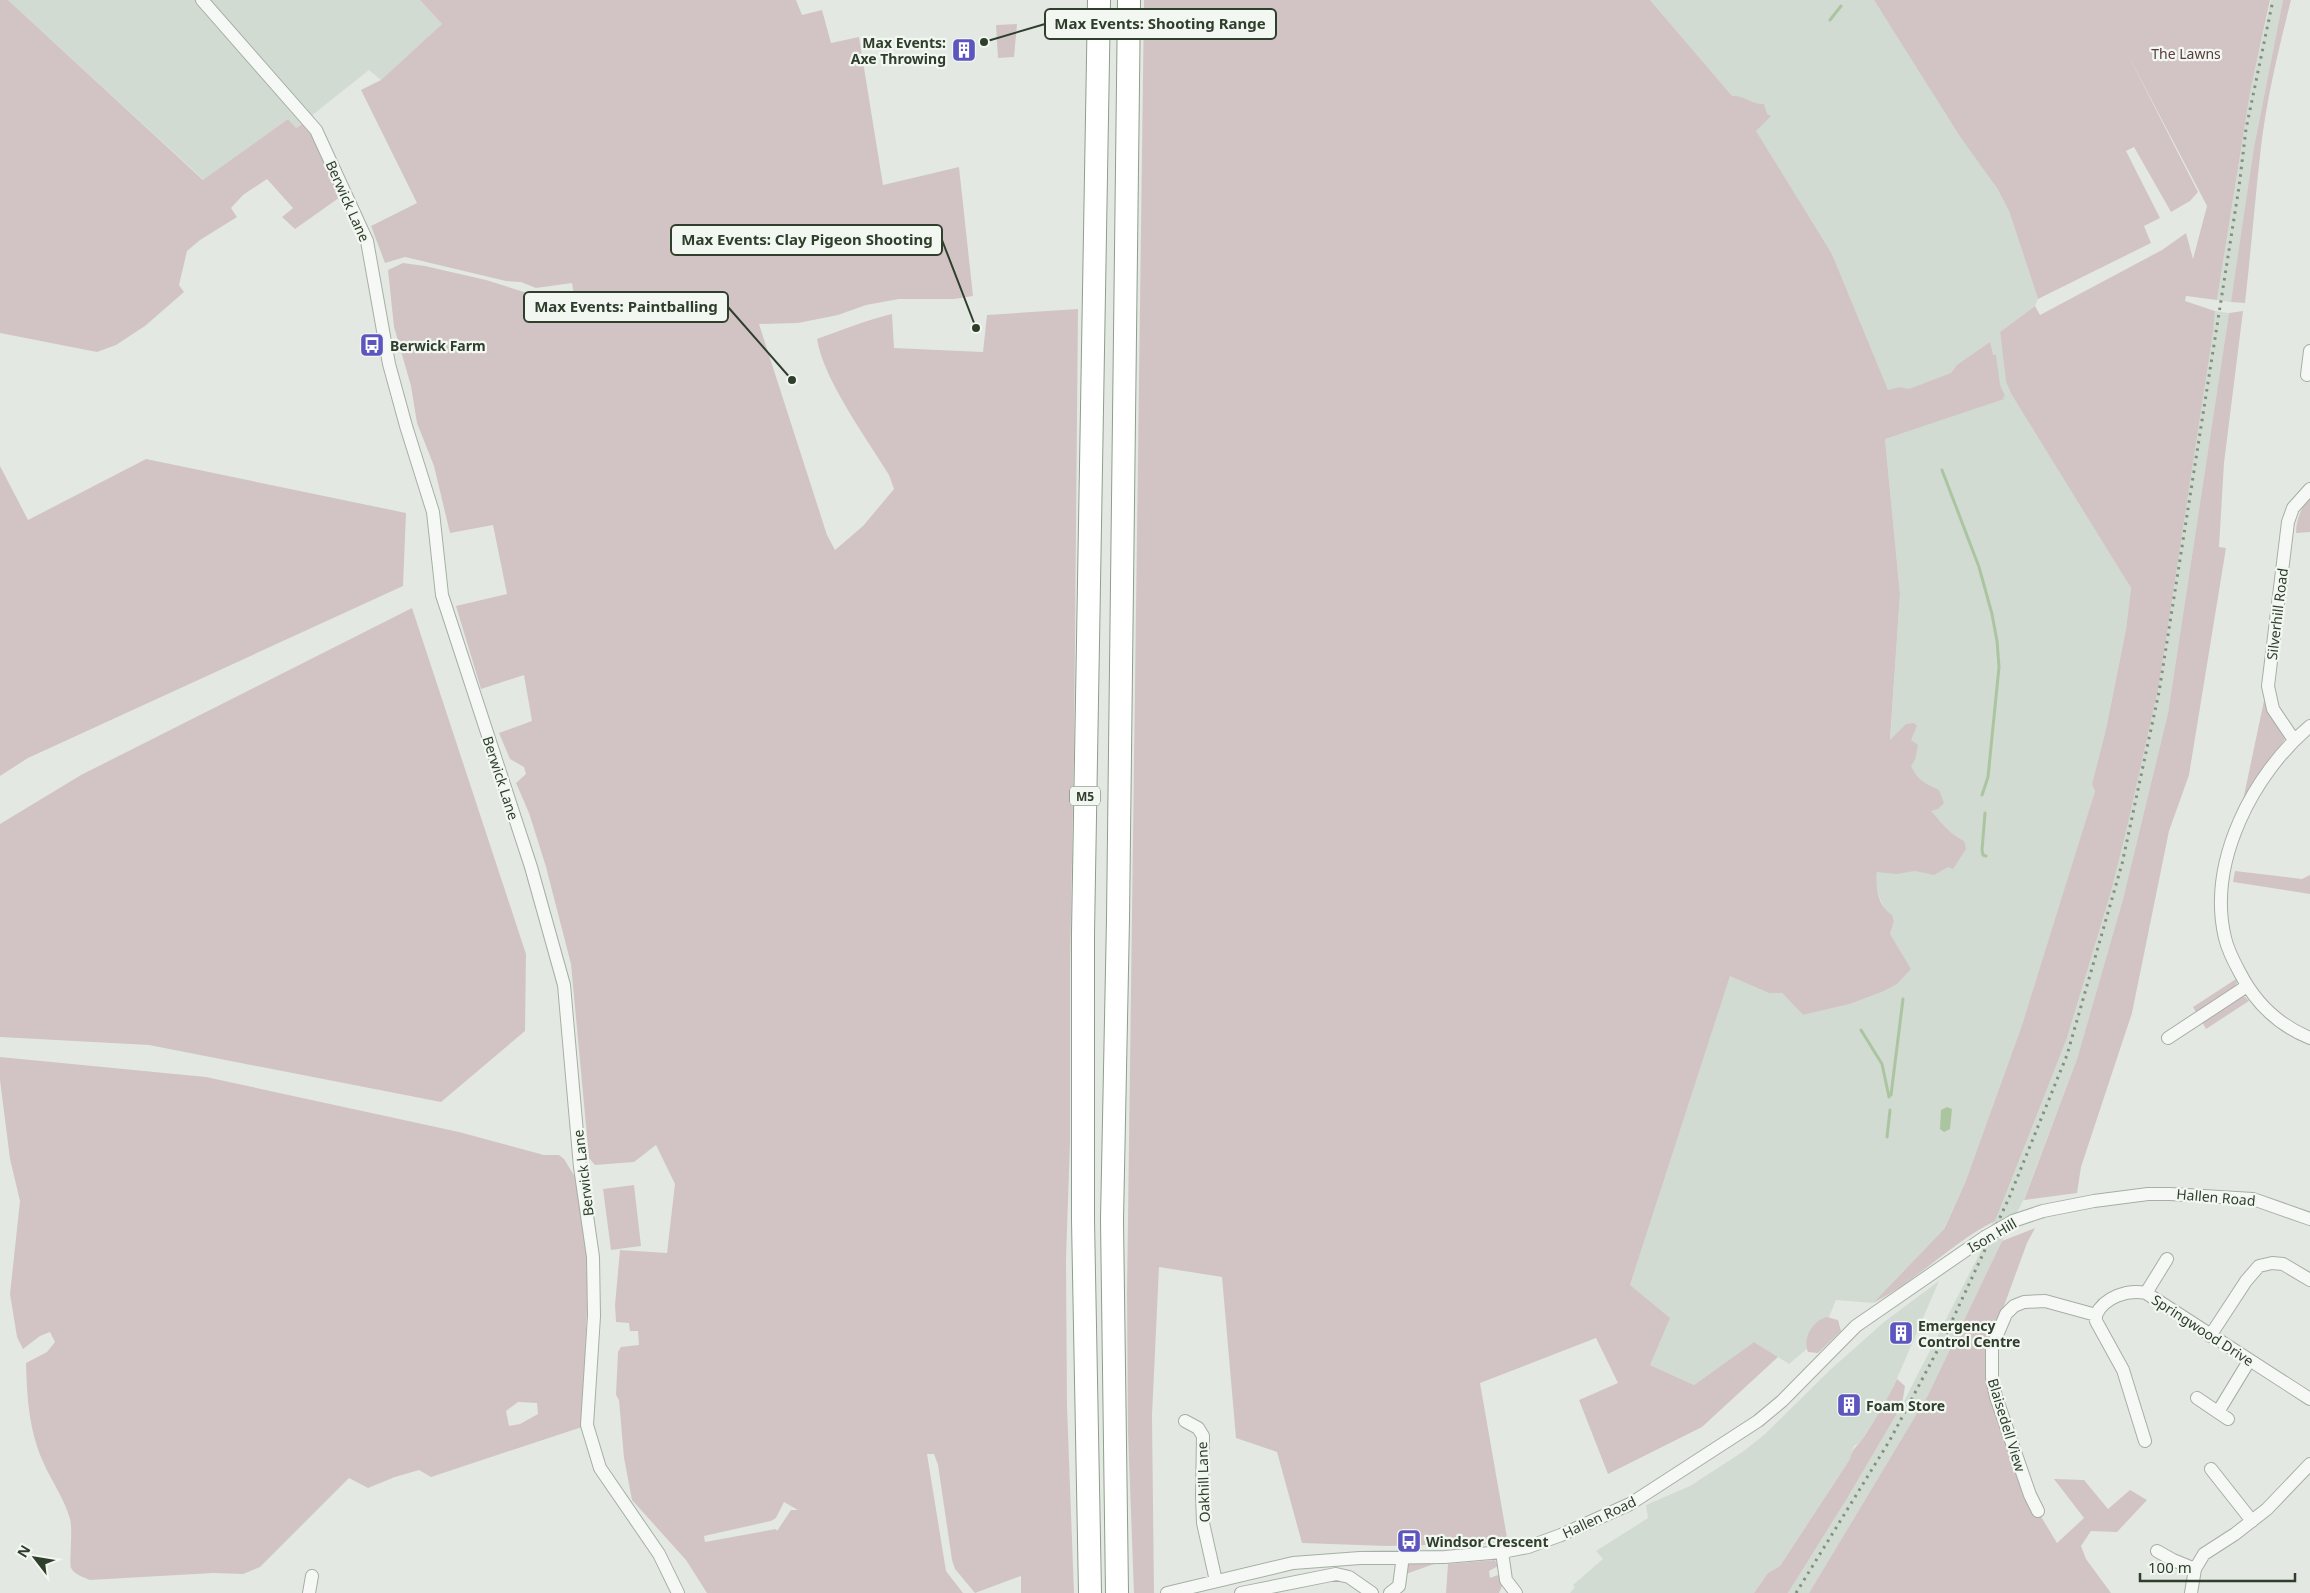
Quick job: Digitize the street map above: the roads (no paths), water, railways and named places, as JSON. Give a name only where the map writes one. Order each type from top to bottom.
[{"type":"highway","name":"M5","points":[[1090,1593],[1083,1220],[1083,933],[1099,0]]},
{"type":"highway","name":"M5","points":[[1117,1593],[1112,1220],[1118,929],[1129,0]]},
{"type":"street","name":"Berwick Lane","points":[[202,0],[316,130],[367,241],[389,364],[433,512],[442,595],[531,866],[564,985],[580,1167],[593,1257],[594,1316],[587,1425],[600,1468],[659,1554],[678,1593]]},
{"type":"street","points":[[2304,378],[2310,351]]},
{"type":"street","name":"Silverhill Road","points":[[2294,740],[2273,709],[2268,686],[2288,522],[2293,508],[2310,489]]},
{"type":"street","points":[[2310,726],[2294,740],[2268,770],[2252,796],[2236,831],[2226,869],[2222,899],[2225,940],[2247,986],[2263,1008],[2274,1018],[2292,1031],[2310,1038]]},
{"type":"street","points":[[2168,1038],[2247,986]]},
{"type":"street","name":"Ison Hill","points":[[1856,1326],[1985,1237],[2013,1221],[2043,1211],[2148,1194]]},
{"type":"street","name":"Hallen Road","points":[[2148,1194],[2252,1199],[2310,1219]]},
{"type":"street","points":[[2146,1293],[2167,1260]]},
{"type":"street","points":[[2210,1336],[2246,1281],[2259,1266],[2272,1263],[2283,1264],[2310,1280]]},
{"type":"street","name":"Springwood Drive","points":[[2096,1315],[2099,1310],[2115,1297],[2132,1292],[2146,1293],[2310,1399]]},
{"type":"street","name":"Blaisedell View","points":[[2038,1511],[2030,1496],[1996,1397],[1992,1378],[1992,1347],[2006,1314],[2014,1306],[2024,1302],[2045,1301],[2096,1315]]},
{"type":"street","points":[[2096,1315],[2096,1321],[2122,1370],[2145,1441]]},
{"type":"street","name":"Hallen Road","points":[[1167,1593],[1293,1563],[1403,1556],[1445,1557],[1502,1552],[1528,1547],[1561,1535],[1630,1504],[1758,1421],[1782,1401],[1856,1326]]},
{"type":"street","points":[[2196,1398],[2223,1416],[2249,1361]]},
{"type":"street","name":"Oakhill Lane","points":[[1185,1421],[1198,1428],[1203,1436],[1202,1495],[1204,1523],[1216,1581]]},
{"type":"street","points":[[2191,1593],[2195,1569],[2204,1554],[2252,1521],[2278,1498],[2310,1464]]},
{"type":"street","points":[[2211,1469],[2252,1521]]},
{"type":"street","points":[[2158,1551],[2172,1560],[2195,1569]]},
{"type":"street","points":[[1502,1552],[1506,1580],[1516,1593]]},
{"type":"street","points":[[1390,1593],[1399,1586],[1403,1556]]},
{"type":"street","points":[[1241,1593],[1336,1574],[1349,1577],[1372,1593]]},
{"type":"street","points":[[309,1593],[312,1576]]},
{"type":"waterway","points":[[1830,20],[1841,6]]},
{"type":"waterway","points":[[1942,470],[1979,567],[1992,614],[1997,641],[1999,667],[1988,777],[1982,795]]},
{"type":"waterway","points":[[1985,813],[1982,850],[1983,855],[1986,856]]},
{"type":"waterway","points":[[1891,1095],[1903,999]]},
{"type":"waterway","points":[[1861,1030],[1882,1064],[1889,1097]]},
{"type":"waterway","points":[[1887,1137],[1890,1110]]},
{"type":"railway","points":[[1796,1593],[1890,1440],[1944,1338],[2009,1198],[2067,1055],[2122,864],[2159,692],[2239,187],[2246,129],[2273,0]]},
{"type":"place","name":"Max Events: Shooting Range","points":[[984,42]]},
{"type":"place","name":"Max Events: Axe Throwing","points":[[964,50]]},
{"type":"place","name":"Max Events: Clay Pigeon Shooting","points":[[976,328]]},
{"type":"place","name":"Berwick Farm","points":[[372,345]]},
{"type":"place","name":"Max Events: Paintballing","points":[[792,380]]},
{"type":"place","name":"Emergency Control Centre","points":[[1901,1333]]},
{"type":"place","name":"Foam Store","points":[[1849,1405]]},
{"type":"place","name":"Windsor Crescent","points":[[1409,1541]]},
{"type":"park label","name":"The Lawns","points":[[2186,53]]}]
